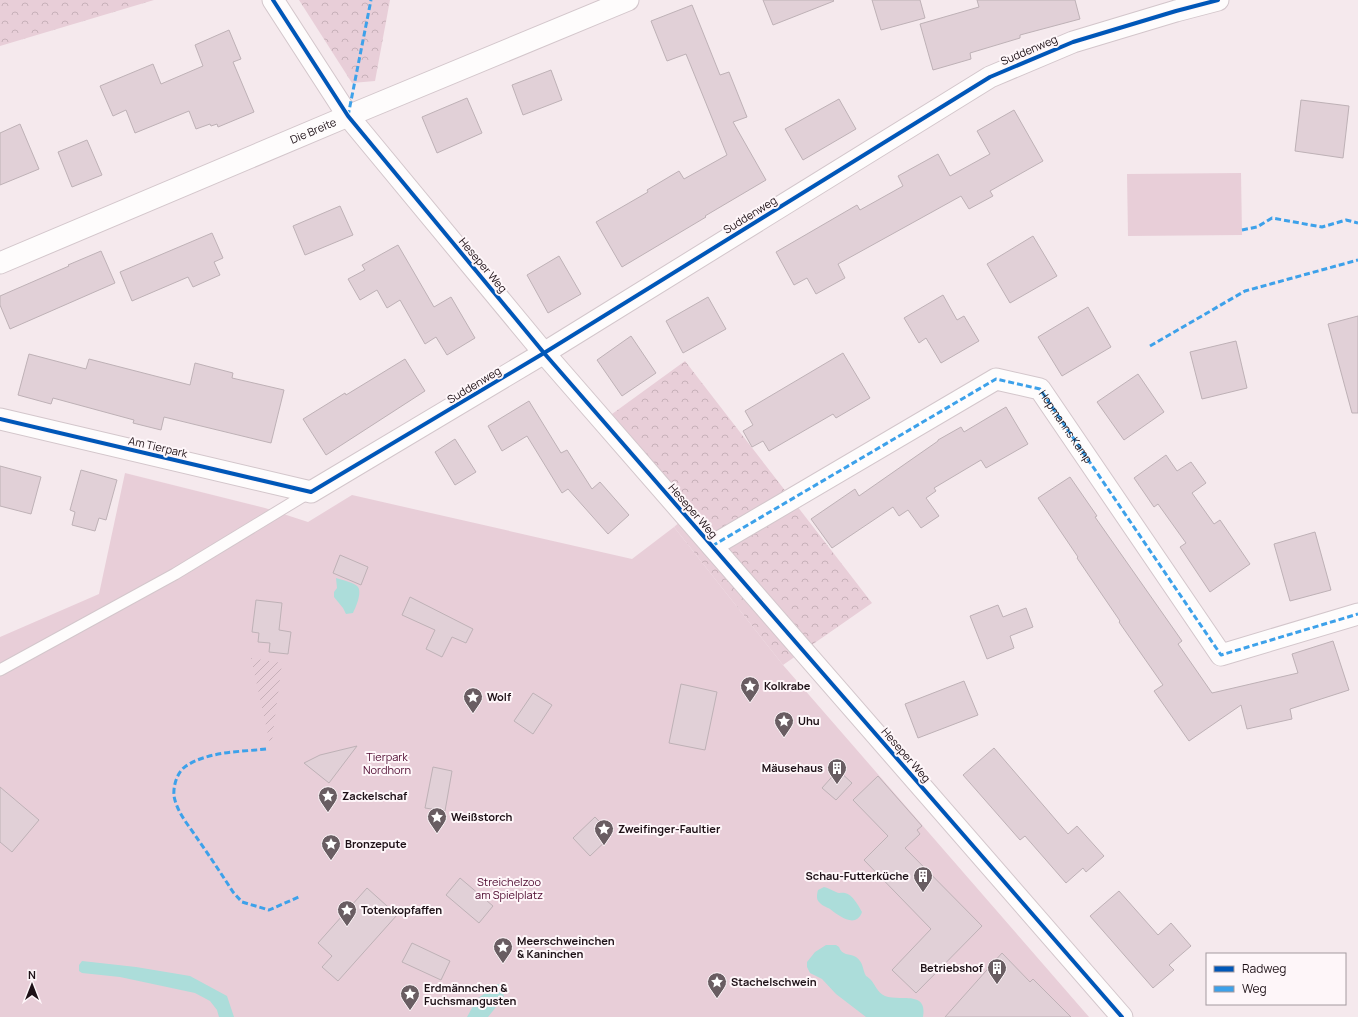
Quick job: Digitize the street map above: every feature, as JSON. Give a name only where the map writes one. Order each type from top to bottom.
[{"type":"street","name":"Heseper Weg","points":[[273,0],[348,116],[544,353],[1122,1017]]},
{"type":"street","name":"Die Breite","points":[[0,263],[628,0]]},
{"type":"street","name":"Suddenweg","points":[[311,492],[544,353],[990,77],[1073,42],[1218,0]]},
{"type":"street","name":"Hopmanns Kamp","points":[[712,546],[996,379],[1040,389],[1221,655],[1358,614]]},
{"type":"street","name":"Am Tierpark","points":[[0,419],[311,492]]},
{"type":"lane","points":[[0,670],[175,574],[311,492]]},
{"type":"green space","points":[[0,0],[154,0],[0,46]]},
{"type":"green space","points":[[299,0],[390,0],[375,81],[352,83]]},
{"type":"green space","points":[[1241,173],[1242,235],[1128,236],[1127,174]]},
{"type":"green space","points":[[685,361],[872,603],[783,665],[674,527],[694,510],[612,414]]},
{"type":"green space","name":"Tierpark Nordhorn","points":[[125,473],[265,508],[308,522],[352,495],[632,559],[674,527],[783,665],[1089,1017],[0,1017],[0,637],[99,594]]},
{"type":"green space","points":[[251,658],[282,663],[271,748]]},
{"type":"water","points":[[336,578],[352,583],[359,588],[358,599],[353,613],[346,614],[334,597],[334,592],[337,588]]},
{"type":"water","points":[[824,887],[837,893],[848,894],[855,901],[862,912],[859,917],[856,920],[847,920],[820,903],[817,898],[818,890]]},
{"type":"water","points":[[826,945],[836,945],[842,952],[859,959],[866,976],[871,980],[878,991],[885,996],[911,998],[917,1000],[921,1003],[923,1008],[923,1017],[866,1017],[836,994],[822,979],[810,973],[807,967],[807,962],[815,952]]},
{"type":"water","points":[[82,961],[136,967],[190,976],[227,996],[234,1017],[219,1017],[217,1010],[210,1001],[195,993],[120,977],[82,973],[79,971],[79,965]]},
{"type":"water","points":[[498,984],[501,986],[504,997],[488,1017],[467,1017],[477,999]]},
{"type":"building","points":[[763,0],[833,0],[834,1],[773,25]]},
{"type":"building","points":[[872,0],[920,0],[925,18],[881,30]]},
{"type":"building","points":[[977,0],[1075,0],[1080,19],[1020,35],[1020,38],[970,53],[971,59],[933,70],[920,24],[979,7]]},
{"type":"building","points":[[692,5],[720,75],[729,72],[747,117],[733,122],[766,180],[622,267],[596,222],[648,192],[647,190],[679,171],[684,179],[727,155],[686,54],[667,61],[651,21]]},
{"type":"building","points":[[229,30],[241,59],[233,62],[254,112],[218,127],[217,124],[211,126],[210,124],[196,129],[189,111],[135,133],[126,110],[113,116],[100,86],[153,64],[161,84],[203,66],[195,45]]},
{"type":"building","points":[[551,70],[562,100],[523,115],[512,85]]},
{"type":"building","points":[[467,98],[482,133],[437,153],[422,117]]},
{"type":"building","points":[[839,99],[856,129],[803,160],[785,129]]},
{"type":"building","points":[[1301,100],[1349,106],[1343,158],[1295,151]]},
{"type":"building","points":[[1014,110],[1043,161],[990,191],[993,196],[969,209],[961,196],[838,264],[845,278],[816,294],[807,278],[794,285],[776,252],[857,205],[860,210],[903,186],[898,176],[938,154],[950,176],[990,154],[977,131]]},
{"type":"building","points":[[20,124],[39,169],[0,185],[0,133]]},
{"type":"building","points":[[87,140],[102,175],[72,187],[58,152]]},
{"type":"building","points":[[340,206],[353,235],[305,255],[293,226]]},
{"type":"building","points":[[212,233],[223,258],[214,262],[220,275],[193,287],[188,277],[132,301],[120,272]]},
{"type":"building","points":[[1033,236],[1057,276],[1010,303],[987,264]]},
{"type":"building","points":[[398,245],[434,307],[451,297],[475,338],[447,355],[436,337],[425,344],[400,300],[387,308],[377,290],[360,300],[348,279],[365,270],[362,265]]},
{"type":"building","points":[[101,251],[115,283],[10,329],[0,305],[0,296]]},
{"type":"building","points":[[559,256],[581,294],[548,313],[527,275]]},
{"type":"building","points":[[943,295],[957,320],[964,316],[979,341],[941,363],[926,338],[919,343],[904,318]]},
{"type":"building","points":[[708,297],[726,329],[683,353],[666,321]]},
{"type":"building","points":[[1088,307],[1111,347],[1062,376],[1038,337]]},
{"type":"building","points":[[1358,316],[1358,413],[1352,413],[1328,324]]},
{"type":"building","points":[[631,336],[656,373],[622,396],[597,360]]},
{"type":"building","points":[[1236,341],[1247,388],[1202,399],[1190,352]]},
{"type":"building","points":[[843,353],[870,398],[836,418],[833,414],[769,451],[763,441],[752,447],[743,431],[753,425],[745,411]]},
{"type":"building","points":[[29,354],[86,369],[89,359],[190,385],[195,363],[233,373],[232,378],[284,390],[271,443],[164,417],[161,430],[133,423],[134,420],[53,398],[51,404],[18,395]]},
{"type":"building","points":[[405,359],[425,391],[326,455],[303,419]]},
{"type":"building","points":[[1138,374],[1164,412],[1124,440],[1097,402]]},
{"type":"building","points":[[529,401],[561,453],[567,450],[592,489],[600,482],[629,515],[608,534],[568,489],[562,493],[527,436],[502,451],[488,426]]},
{"type":"building","points":[[1006,407],[1028,444],[986,468],[981,460],[934,488],[936,491],[926,498],[939,516],[921,528],[908,510],[899,516],[893,507],[832,548],[811,519],[855,489],[859,496],[938,440],[961,427],[964,432]]},
{"type":"building","points":[[455,439],[476,472],[455,485],[435,452]]},
{"type":"building","points":[[1166,455],[1177,471],[1191,462],[1206,483],[1192,493],[1214,524],[1220,520],[1250,564],[1210,592],[1180,547],[1186,543],[1158,504],[1154,507],[1134,478]]},
{"type":"building","points":[[0,466],[41,477],[31,514],[0,506]]},
{"type":"building","points":[[81,470],[117,480],[106,520],[99,518],[95,531],[72,525],[75,512],[70,510]]},
{"type":"building","points":[[1070,477],[1097,516],[1095,517],[1182,641],[1178,644],[1212,693],[1298,673],[1292,654],[1333,641],[1349,690],[1290,709],[1292,719],[1247,729],[1241,705],[1189,741],[1154,691],[1163,685],[1119,622],[1120,621],[1038,498]]},
{"type":"building","points":[[1315,532],[1331,590],[1290,601],[1274,544]]},
{"type":"building","points":[[340,555],[368,567],[361,585],[333,573]]},
{"type":"building","points":[[410,597],[473,629],[466,643],[452,637],[442,657],[426,649],[435,630],[402,615]]},
{"type":"building","points":[[256,600],[282,603],[279,630],[291,632],[288,654],[269,652],[270,643],[258,642],[259,633],[252,632]]},
{"type":"building","points":[[998,605],[1003,617],[1026,608],[1033,627],[1010,636],[1014,648],[987,659],[970,616]]},
{"type":"building","points":[[964,681],[978,715],[918,738],[905,704]]},
{"type":"building","points":[[681,684],[717,692],[705,750],[669,743]]},
{"type":"building","points":[[533,693],[552,705],[533,734],[514,721]]},
{"type":"building","points":[[357,746],[329,783],[304,763],[320,755]]},
{"type":"building","points":[[994,748],[1068,834],[1077,826],[1104,856],[1086,872],[1083,868],[1066,883],[1025,836],[1020,840],[963,775]]},
{"type":"building","points":[[433,767],[452,771],[445,811],[425,808]]},
{"type":"building","name":"Mäusehaus","points":[[838,770],[852,783],[836,800],[822,788]]},
{"type":"building","name":"Schau-Futterküche","points":[[878,776],[922,826],[917,830],[920,834],[905,848],[982,926],[916,993],[892,970],[931,929],[864,860],[888,836],[853,800]]},
{"type":"building","points":[[0,787],[39,820],[12,852],[0,842]]},
{"type":"building","points":[[595,817],[612,835],[590,856],[573,838]]},
{"type":"building","points":[[460,878],[493,906],[479,923],[446,895]]},
{"type":"building","points":[[367,888],[397,915],[338,981],[322,967],[332,956],[318,943]]},
{"type":"building","points":[[1119,891],[1158,935],[1171,923],[1191,946],[1169,965],[1174,970],[1153,988],[1090,916]]},
{"type":"building","points":[[412,943],[450,961],[441,980],[402,962]]},
{"type":"building","name":"Betriebshof","points":[[1002,953],[1030,982],[1033,979],[1071,1017],[945,1017]]},
{"type":"marked path","points":[[348,116],[371,0]]},
{"type":"marked path","points":[[1242,230],[1257,227],[1272,218],[1322,227],[1346,220],[1358,223]]},
{"type":"marked path","points":[[1150,346],[1245,291],[1358,260]]},
{"type":"marked path","points":[[712,546],[996,379],[1040,389],[1221,655],[1358,614]]},
{"type":"marked path","points":[[266,749],[225,753],[205,757],[195,761],[186,766],[178,775],[174,788],[174,796],[184,820],[233,892],[242,902],[269,910],[301,896]]},
{"type":"cycle path","points":[[273,0],[348,116],[544,353],[1122,1017]]},
{"type":"cycle path","points":[[0,419],[311,492],[544,353],[990,77],[1073,42],[1218,0]]},
{"type":"place","name":"Kolkrabe","points":[[750,703]]},
{"type":"place","name":"Wolf","points":[[473,714]]},
{"type":"place","name":"Uhu","points":[[784,738]]},
{"type":"place","name":"Mäusehaus","points":[[837,785]]},
{"type":"place","name":"Zackelschaf","points":[[328,813]]},
{"type":"place","name":"Weißstorch","points":[[437,834]]},
{"type":"place","name":"Zweifinger-Faultier","points":[[604,846]]},
{"type":"place","name":"Bronzepute","points":[[331,861]]},
{"type":"place","name":"Schau-Futterküche","points":[[923,893]]},
{"type":"place","name":"Totenkopfaffen","points":[[347,927]]},
{"type":"place","name":"Meerschweinchen & Kaninchen","points":[[503,964]]},
{"type":"place","name":"Betriebshof","points":[[997,985]]},
{"type":"place","name":"Stachelschwein","points":[[717,999]]},
{"type":"place","name":"Erdmännchen & Fuchsmangusten","points":[[410,1011]]},
{"type":"park label","name":"Streichelzoo am Spielplatz","points":[[509,888]]}]
